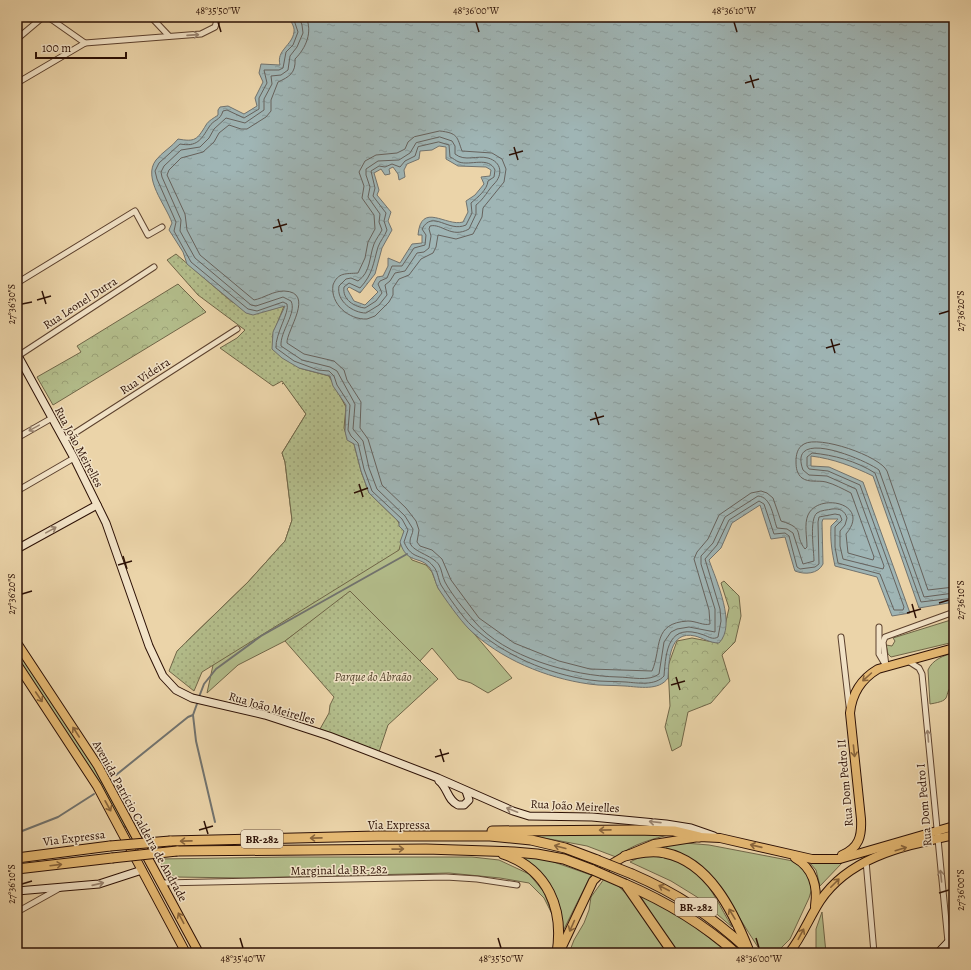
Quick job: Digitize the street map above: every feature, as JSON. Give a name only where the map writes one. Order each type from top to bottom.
[{"type":"highway","points":[[443,836],[486,832],[635,830],[674,831],[699,837]]},
{"type":"highway","name":"Via Expressa","points":[[17,858],[110,846],[170,842],[377,836],[490,836],[531,840],[565,848],[664,888],[694,905],[722,926],[750,952]]},
{"type":"highway","name":"Via Expressa","points":[[17,869],[177,852],[426,849],[537,854],[564,860],[593,870],[657,898],[688,915],[716,935],[736,953]]},
{"type":"highway","points":[[496,851],[523,864],[537,874],[546,885],[553,899],[557,913],[559,932],[558,953]]},
{"type":"highway","points":[[625,856],[651,851],[665,853],[680,858],[697,868],[727,906],[738,924],[750,952]]},
{"type":"highway","points":[[625,884],[673,953]]},
{"type":"main road","name":"Rua João Meirelles","points":[[18,359],[74,458],[97,505],[114,542],[137,614],[163,676],[176,690],[192,698],[300,726],[438,778],[512,811],[529,816],[592,817],[666,824],[691,828],[720,838]]},
{"type":"main road","points":[[17,549],[97,505]]},
{"type":"main road","name":"Avenida Patrício Caldeira de Andrade","points":[[17,643],[98,766],[199,953]]},
{"type":"main road","points":[[850,713],[854,695],[858,687],[870,674],[886,666],[954,648]]},
{"type":"main road","name":"Avenida Patrício Caldeira de Andrade","points":[[17,664],[89,772],[186,953]]},
{"type":"main road","name":"Rua Dom Pedro II","points":[[831,859],[848,852],[856,846],[861,836],[861,819],[850,713]]},
{"type":"main road","points":[[438,778],[444,784],[449,799],[458,805],[464,805],[469,800],[466,791]]},
{"type":"main road","points":[[558,953],[593,881],[608,866],[625,856],[654,844],[699,837],[720,838],[812,859],[831,859],[848,857],[954,826]]},
{"type":"main road","points":[[789,953],[797,943],[820,901],[835,883],[852,868],[866,860],[937,839],[954,836]]},
{"type":"main road","points":[[791,855],[805,865],[814,880],[816,898],[812,915]]},
{"type":"main road","points":[[17,891],[99,884],[142,870]]},
{"type":"main road","points":[[149,883],[162,883]]},
{"type":"main road","points":[[938,953],[954,936]]},
{"type":"street","points":[[17,39],[43,17]]},
{"type":"street","points":[[151,17],[169,36]]},
{"type":"street","points":[[17,83],[85,43],[206,33],[215,27],[218,17]]},
{"type":"street","points":[[51,18],[85,43]]},
{"type":"street","points":[[17,283],[135,211],[148,235],[162,227]]},
{"type":"street","name":"Rua Leonel Dutra","points":[[18,359],[154,267]]},
{"type":"street","name":"Rua Videira","points":[[64,440],[238,329]]},
{"type":"street","points":[[17,438],[52,418]]},
{"type":"street","points":[[17,491],[74,458]]},
{"type":"street","points":[[886,666],[883,642],[884,637],[954,612]]},
{"type":"street","points":[[879,627],[879,654],[886,666]]},
{"type":"street","name":"Rua Dom Pedro II","points":[[841,637],[850,713]]},
{"type":"street","name":"Rua Dom Pedro I","points":[[907,660],[918,668],[922,674],[948,942],[954,953]]},
{"type":"street","points":[[847,689],[854,695]]},
{"type":"street","points":[[866,860],[874,953]]},
{"type":"street","name":"Marginal da BR-282","points":[[162,883],[446,877],[517,884]]},
{"type":"street","points":[[17,912],[60,888]]},
{"type":"green space","points":[[176,254],[232,302],[269,310],[284,306],[272,337],[299,368],[329,376],[346,407],[344,428],[348,440],[354,444],[361,471],[369,493],[397,520],[404,531],[399,550],[202,672],[194,691],[169,671],[177,651],[248,582],[285,541],[292,520],[285,462],[282,453],[306,414],[282,381],[273,386],[220,348],[237,338],[245,330],[198,295],[167,260]]},
{"type":"green space","points":[[178,284],[206,312],[53,405],[37,377],[81,352],[77,346]]},
{"type":"green space","points":[[299,368],[330,376],[333,386],[346,407],[345,424],[348,440],[353,442],[366,481],[403,529],[400,542],[412,560],[426,565],[432,572],[438,588],[458,615],[512,678],[488,693],[471,683],[458,679],[432,648],[419,662],[349,594],[285,641],[238,665],[207,693],[213,665],[213,652],[186,642],[248,582],[285,541],[292,520],[285,462],[282,453],[306,414],[284,383],[282,384]]},
{"type":"green space","points":[[724,581],[739,596],[741,616],[735,642],[722,655],[730,681],[711,703],[688,712],[681,746],[672,751],[665,727],[670,706],[668,666],[677,641],[692,638],[718,643],[722,639],[729,608],[721,583]]},
{"type":"green space","name":"Parque do Abraão","points":[[350,591],[438,679],[388,725],[379,752],[320,729],[329,713],[330,705],[334,697],[285,641]]},
{"type":"green space","points":[[954,619],[954,642],[891,657],[888,654],[886,645],[892,646],[895,641],[893,638]]},
{"type":"green space","points":[[17,650],[95,768],[155,879],[126,828],[119,822],[92,771],[17,659]]},
{"type":"green space","points":[[954,653],[954,683],[950,687],[945,699],[930,704],[928,670],[932,663],[939,658]]},
{"type":"green space","points":[[567,834],[672,834],[636,845],[622,852],[616,857],[587,846],[534,836]]},
{"type":"green space","points":[[685,843],[709,845],[793,861],[806,870],[812,888],[809,898],[790,939],[776,953],[766,953],[758,947],[723,892],[707,872],[690,858],[680,853],[657,847]]},
{"type":"green space","points":[[518,855],[548,860],[591,875],[563,931],[562,918],[556,896],[546,878]]},
{"type":"green space","points":[[647,856],[665,858],[679,862],[691,868],[709,887],[732,927],[697,897],[671,881],[630,862]]},
{"type":"green space","points":[[472,857],[499,860],[529,874],[544,892],[552,914],[544,898],[529,883],[500,878],[449,873],[244,878],[175,877],[166,873],[159,859]]},
{"type":"green space","points":[[810,863],[842,863],[820,886],[816,870]]},
{"type":"green space","points":[[604,879],[618,886],[629,896],[669,953],[569,953],[574,940],[584,923],[589,910],[591,897]]},
{"type":"green space","points":[[639,894],[689,922],[728,953],[677,953]]},
{"type":"green space","points":[[822,912],[826,953],[816,953],[816,929]]},
{"type":"water","points":[[290,17],[954,17],[954,602],[919,608],[873,476],[843,463],[811,456],[811,466],[829,467],[863,482],[910,613],[892,616],[877,577],[835,566],[831,526],[838,519],[823,519],[823,564],[815,572],[803,573],[795,571],[785,537],[771,539],[760,505],[732,523],[721,548],[709,560],[720,590],[726,614],[724,635],[719,643],[695,636],[686,635],[680,638],[675,642],[672,648],[668,678],[659,685],[654,687],[642,687],[598,685],[556,677],[524,666],[481,640],[461,620],[438,588],[430,568],[426,564],[406,554],[400,542],[404,531],[399,526],[399,522],[369,493],[361,471],[354,444],[347,440],[345,431],[346,405],[333,386],[330,376],[299,368],[282,358],[272,349],[273,332],[285,306],[253,315],[246,313],[187,264],[183,252],[169,230],[172,223],[153,183],[152,167],[158,157],[178,139],[192,140],[198,137],[208,122],[218,115],[218,110],[220,107],[228,106],[244,114],[257,106],[255,98],[263,82],[259,73],[261,64],[280,65],[280,55],[293,37],[294,28]],"holes":[[[439,146],[446,147],[446,159],[458,166],[486,167],[491,170],[490,176],[481,177],[484,184],[475,195],[466,201],[468,212],[463,222],[456,223],[429,217],[424,219],[420,225],[418,235],[422,235],[422,243],[412,244],[400,263],[388,258],[388,266],[383,276],[377,277],[372,286],[378,292],[365,305],[354,301],[347,289],[349,287],[360,293],[375,274],[382,248],[392,230],[388,221],[391,212],[377,195],[379,190],[374,173],[381,169],[385,175],[390,174],[389,169],[393,167],[398,174],[399,180],[405,177],[404,170],[407,164],[419,159],[420,151],[432,150]]]},
{"type":"waterway","points":[[199,697],[204,684],[216,669],[261,636],[407,554]]},
{"type":"waterway","points":[[116,775],[188,717],[193,715],[198,701]]},
{"type":"waterway","points":[[193,715],[196,741],[215,822]]},
{"type":"waterway","points":[[17,833],[58,817],[94,794]]}]
